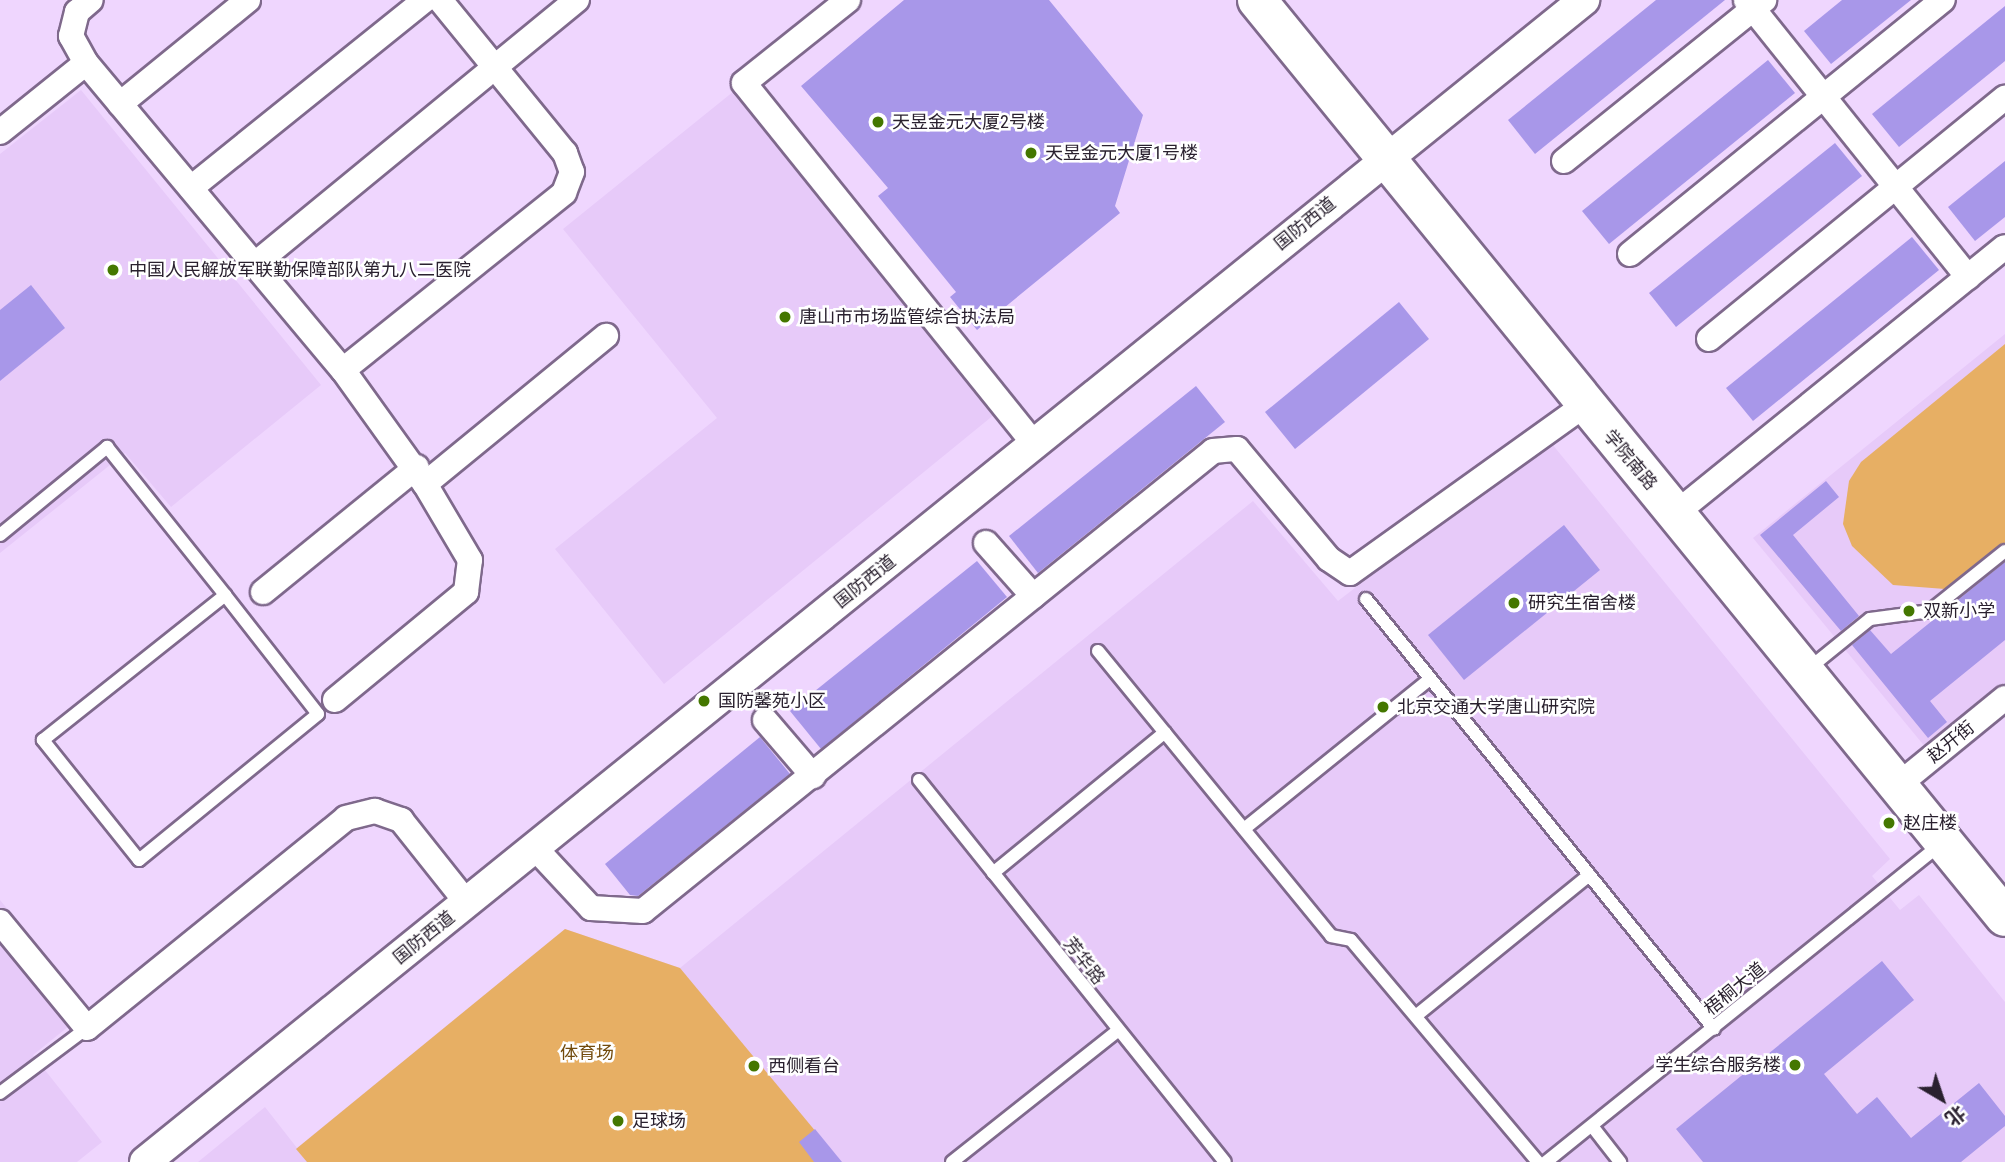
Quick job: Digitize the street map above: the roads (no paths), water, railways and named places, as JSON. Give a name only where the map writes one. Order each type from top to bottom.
[{"type":"main road","name":"学院南路","points":[[1257,0],[2005,917]]},
{"type":"street","points":[[91,0],[77,12],[71,36],[86,63],[343,370],[358,398],[421,475],[470,560],[466,592],[335,700]]},
{"type":"street","points":[[120,104],[248,0]]},
{"type":"street","points":[[191,188],[425,0]]},
{"type":"street","points":[[343,370],[564,193],[572,172],[565,153],[440,0]]},
{"type":"street","points":[[254,265],[578,0]]},
{"type":"street","points":[[848,0],[744,83],[1035,445]]},
{"type":"street","name":"国防西道","points":[[145,1162],[1584,0]]},
{"type":"street","points":[[1630,254],[1943,0]]},
{"type":"street","points":[[1564,161],[1754,3],[1823,96],[1968,277]]},
{"type":"street","points":[[0,132],[86,63]]},
{"type":"street","points":[[1709,339],[2005,98]]},
{"type":"street","points":[[1675,514],[2005,247]]},
{"type":"street","points":[[263,592],[607,337]]},
{"type":"street","points":[[535,848],[591,908],[643,911],[1213,451],[1237,449],[1329,559],[1350,573],[1585,405]]},
{"type":"street","points":[[986,542],[1033,596]]},
{"type":"street","name":"赵开街","points":[[1897,786],[2005,698]]},
{"type":"street","points":[[765,720],[813,776]]},
{"type":"street","points":[[0,922],[87,1028],[346,818],[375,811],[401,820],[467,903]]},
{"type":"lane","points":[[0,535],[107,447],[225,595],[318,714],[139,860],[43,740],[225,595]]},
{"type":"lane","points":[[1804,672],[1870,619],[1930,611],[2005,551]]},
{"type":"lane","points":[[1366,599],[1714,1029]]},
{"type":"lane","points":[[1098,651],[1331,936],[1351,940],[1417,1015],[1538,1162]]},
{"type":"lane","points":[[1244,829],[1430,679]]},
{"type":"lane","points":[[993,873],[1165,733]]},
{"type":"lane","name":"芳华路","points":[[919,780],[1117,1031],[1225,1162]]},
{"type":"lane","name":"梧桐大道","points":[[1546,1162],[1944,841]]},
{"type":"lane","points":[[1417,1015],[1589,875]]},
{"type":"lane","points":[[0,1093],[87,1028]]},
{"type":"lane","points":[[952,1162],[1117,1031]]},
{"type":"lane","points":[[1592,1126],[1620,1162]]},
{"type":"place","name":"天昱金元大厦2号楼","points":[[878,122]]},
{"type":"place","name":"天昱金元大厦1号楼","points":[[1031,153]]},
{"type":"place","name":"中国人民解放军联勤保障部队第九八二医院","points":[[113,270]]},
{"type":"place","name":"唐山市市场监管综合执法局","points":[[785,317]]},
{"type":"place","name":"研究生宿舍楼","points":[[1514,603]]},
{"type":"place","name":"双新小学","points":[[1909,611]]},
{"type":"place","name":"国防馨苑小区","points":[[704,701]]},
{"type":"place","name":"北京交通大学唐山研究院","points":[[1383,707]]},
{"type":"place","name":"赵庄楼","points":[[1889,823]]},
{"type":"place","name":"学生综合服务楼","points":[[1795,1065]]},
{"type":"place","name":"西侧看台","points":[[754,1066]]},
{"type":"place","name":"足球场","points":[[618,1121]]},
{"type":"park label","name":"体育场","points":[[587,1053]]}]
